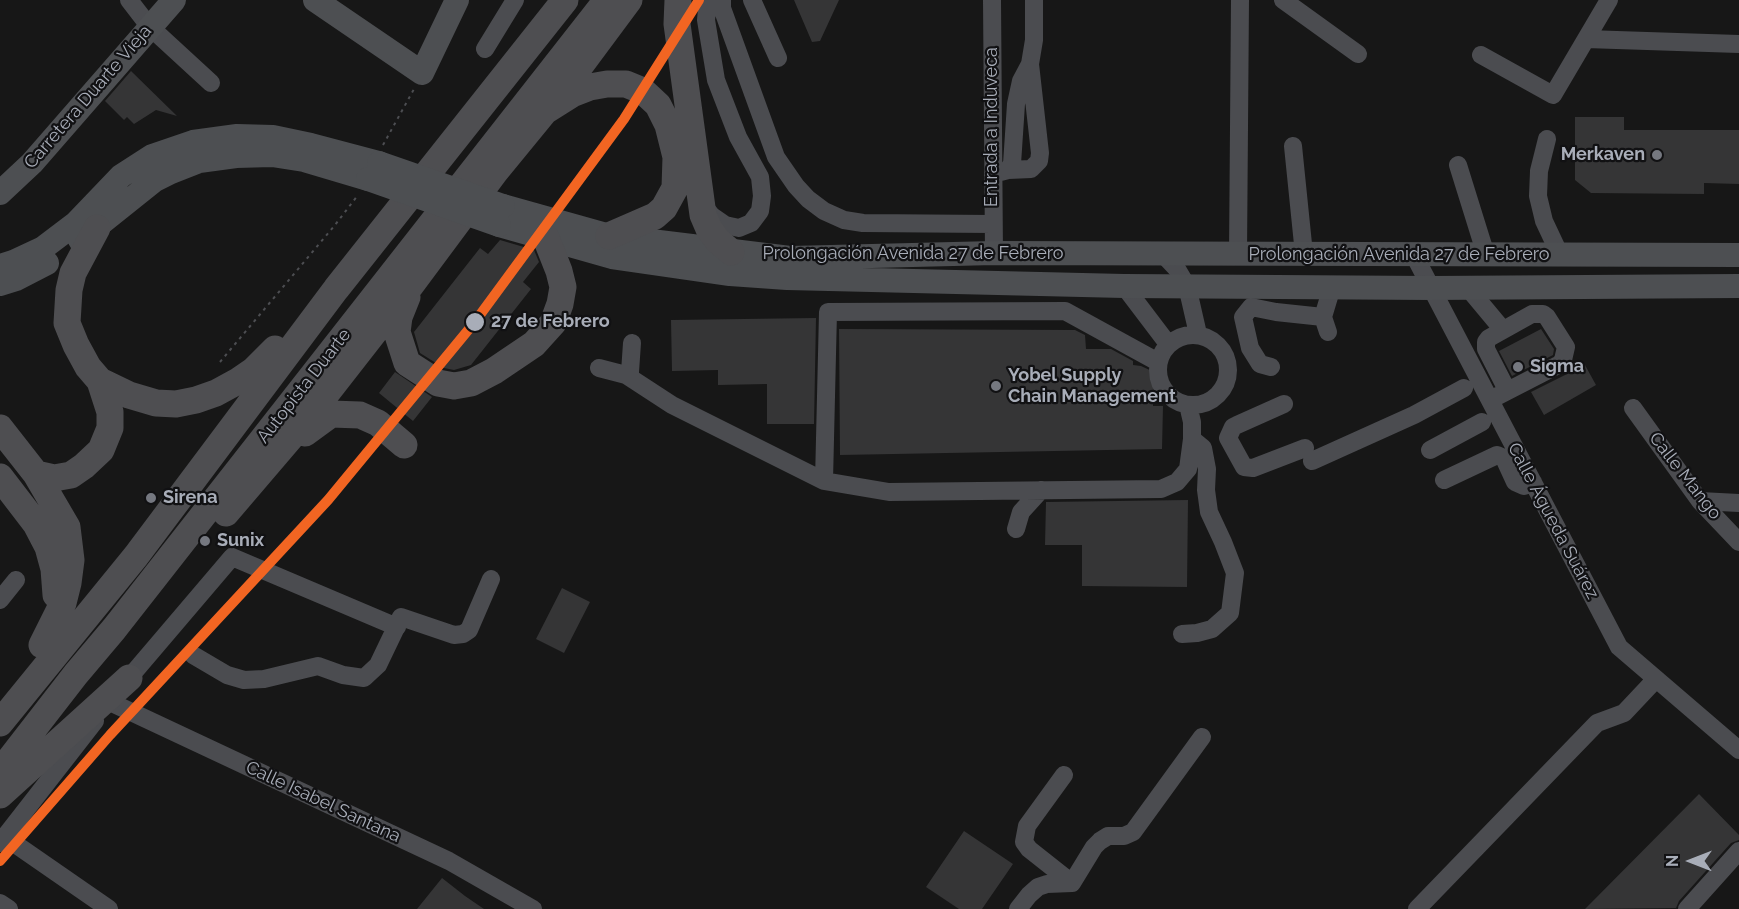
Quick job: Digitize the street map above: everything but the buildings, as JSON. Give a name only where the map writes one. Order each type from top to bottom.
[{"type":"highway","name":"Autopista Duarte","points":[[0,723],[136,556],[336,289],[565,0]]},
{"type":"highway","name":"Autopista Duarte","points":[[0,772],[607,0]]},
{"type":"highway","points":[[114,629],[169,578],[282,450],[629,0]]},
{"type":"highway","points":[[678,0],[677,24],[703,215],[718,241],[732,252]]},
{"type":"highway","points":[[545,111],[572,94],[607,84],[626,84],[643,91],[658,105],[668,125],[676,157],[675,188],[664,208],[655,216],[609,236]]},
{"type":"highway","points":[[411,285],[399,316],[398,332],[407,363],[438,383],[454,386],[471,383],[494,371],[534,344],[553,323],[563,287],[559,271],[519,222]]},
{"type":"highway","points":[[36,474],[54,478],[71,475],[101,450],[110,428],[110,412],[100,381],[88,367],[67,322],[69,290],[73,273],[97,228]]},
{"type":"highway","points":[[100,381],[129,395],[156,403],[176,404],[216,393],[254,370],[336,289]]},
{"type":"highway","points":[[282,450],[331,414],[360,415],[378,423],[404,445]]},
{"type":"highway","points":[[0,428],[36,474],[66,527],[71,560],[68,583],[63,603],[42,645]]},
{"type":"highway","points":[[0,477],[36,524],[48,547],[57,589],[55,606],[21,698]]},
{"type":"highway","points":[[0,795],[129,678]]},
{"type":"main road","name":"Carretera Duarte Vieja","points":[[2,188],[32,162],[65,126],[149,26],[174,0]]},
{"type":"main road","points":[[315,0],[339,7],[422,73],[457,0]]},
{"type":"main road","name":"Prolongación Avenida 27 de Febrero","points":[[0,266],[43,248],[76,223],[121,176],[152,156],[193,142],[237,136],[273,137],[369,175],[519,222],[612,257],[730,274],[787,278],[1124,286],[1431,288],[1739,286]]},
{"type":"main road","name":"Prolongación Avenida 27 de Febrero","points":[[0,284],[16,279],[57,258],[155,180],[199,161],[236,156],[272,155],[369,175]]},
{"type":"main road","name":"Prolongación Avenida 27 de Febrero","points":[[519,222],[609,236],[790,258],[994,254],[1739,255]]},
{"type":"main road","points":[[960,255],[960,282]]},
{"type":"street","points":[[129,0],[149,26],[212,83]]},
{"type":"street","points":[[485,50],[515,0]]},
{"type":"street","points":[[701,203],[712,216],[725,225],[739,228],[751,223],[760,211],[762,196],[760,177],[738,137],[716,80],[706,20],[708,0]]},
{"type":"street","points":[[722,0],[722,8],[776,157],[795,186],[808,199],[824,211],[844,220],[863,223],[993,224]]},
{"type":"street","points":[[752,0],[778,58]]},
{"type":"street","name":"Entrada a Induveca","points":[[992,0],[1000,172],[993,224],[994,254]]},
{"type":"street","points":[[1000,172],[1031,169],[1039,161],[1030,64],[1034,40],[1035,0]]},
{"type":"street","points":[[1238,255],[1240,0]]},
{"type":"street","points":[[1283,0],[1358,54]]},
{"type":"street","points":[[1481,55],[1552,95],[1609,0]]},
{"type":"street","points":[[1586,39],[1739,44]]},
{"type":"street","points":[[1000,172],[1012,164],[1016,104],[1021,81],[1030,64]]},
{"type":"street","points":[[1547,140],[1539,171],[1538,196],[1544,221],[1560,255]]},
{"type":"street","points":[[1293,146],[1304,254]]},
{"type":"street","points":[[1458,165],[1486,255]]},
{"type":"street","points":[[1163,254],[1177,269],[1187,286],[1198,334]]},
{"type":"street","name":"Calle Águeda Suárez","points":[[1414,255],[1619,647],[1739,750]]},
{"type":"street","points":[[1124,286],[1168,344]]},
{"type":"street","points":[[1538,313],[1552,286]]},
{"type":"street","points":[[1271,367],[1260,364],[1250,348],[1243,317],[1251,307],[1326,325],[1332,287]]},
{"type":"street","points":[[1468,288],[1503,330]]},
{"type":"street","points":[[824,481],[828,312],[1065,311],[1158,362]]},
{"type":"street","points":[[1490,400],[1560,364],[1566,355],[1566,347],[1546,316],[1538,313],[1532,314],[1489,338],[1486,346],[1507,390]]},
{"type":"street","points":[[1198,334],[1216,343],[1224,353],[1228,365],[1227,378],[1222,390],[1213,399],[1201,404],[1188,405],[1177,402],[1168,395],[1161,385],[1158,374],[1158,362],[1168,344],[1182,336],[1198,334]]},
{"type":"street","points":[[626,375],[630,372],[632,343]]},
{"type":"street","points":[[599,368],[626,375],[672,405],[824,481],[889,492],[1161,489],[1177,482],[1188,469],[1192,422],[1188,405]]},
{"type":"street","points":[[1284,404],[1233,427],[1228,438],[1244,466],[1253,468],[1308,454],[1414,415],[1464,388]]},
{"type":"street","name":"Calle Mango","points":[[1633,408],[1700,501],[1739,542]]},
{"type":"street","points":[[1430,450],[1482,422]]},
{"type":"street","points":[[1182,634],[1212,629],[1230,614],[1235,573],[1209,512],[1206,490],[1208,469],[1203,448],[1192,439]]},
{"type":"street","points":[[1444,480],[1497,455],[1504,458],[1515,482],[1524,486],[1533,483]]},
{"type":"street","points":[[1016,529],[1021,512],[1041,490]]},
{"type":"street","points":[[1700,501],[1739,503]]},
{"type":"street","points":[[109,909],[2,840],[129,678],[232,557],[398,627]]},
{"type":"street","points":[[193,655],[226,675],[244,680],[264,679],[318,666],[344,675],[364,678],[378,665],[402,616],[454,635],[463,634],[469,630],[491,579]]},
{"type":"street","points":[[0,600],[16,580]]},
{"type":"street","points":[[1417,909],[1597,723],[1624,713],[1656,679]]},
{"type":"street","name":"Calle Isabel Santana","points":[[110,702],[449,861],[533,909]]},
{"type":"street","points":[[1072,883],[1100,841],[1108,836],[1124,836],[1133,832],[1202,737]]},
{"type":"street","points":[[1064,775],[1027,826],[1024,842],[1029,849],[1072,883]]},
{"type":"street","points":[[1687,909],[1739,851]]},
{"type":"street","points":[[1018,909],[1038,887],[1047,884],[1072,883]]},
{"type":"street","points":[[0,903],[9,909]]},
{"type":"path","points":[[220,362],[335,225],[369,175],[422,73]]},
{"type":"transit line","points":[[0,861],[110,735],[328,500],[474,323],[624,119],[699,0]]},
{"type":"place","name":"Merkaven","points":[[1657,155]]},
{"type":"place","name":"27 de Febrero","points":[[475,322]]},
{"type":"place","name":"Sigma","points":[[1518,367]]},
{"type":"place","name":"Yobel Supply Chain Management","points":[[996,386]]},
{"type":"place","name":"Sirena","points":[[151,498]]},
{"type":"place","name":"Sunix","points":[[205,541]]}]
